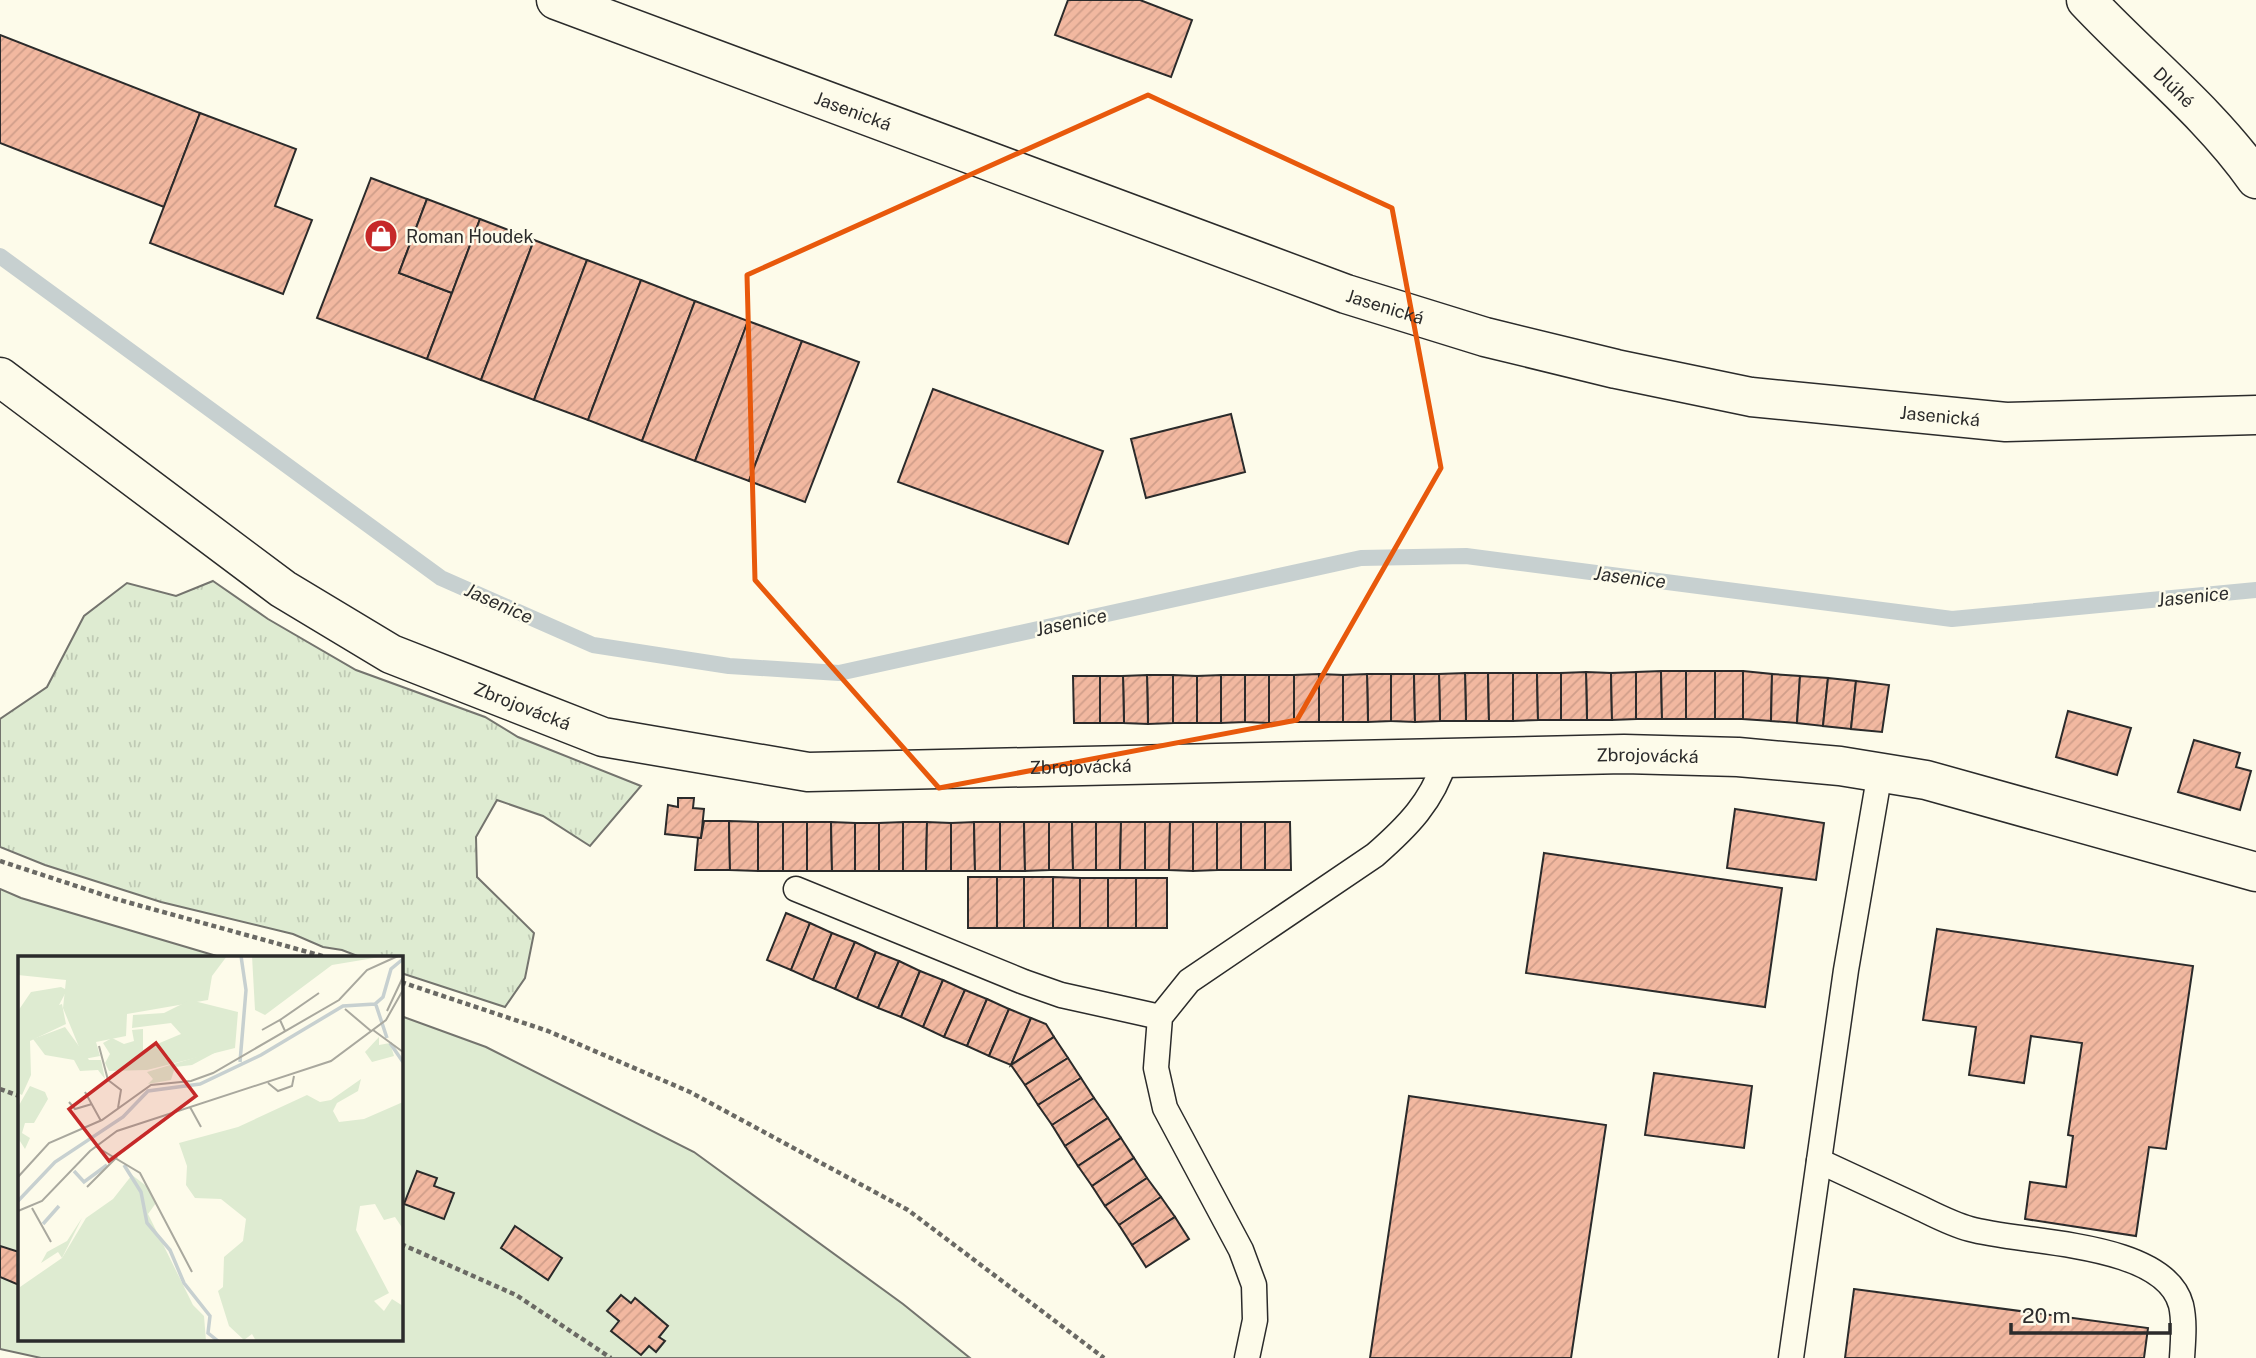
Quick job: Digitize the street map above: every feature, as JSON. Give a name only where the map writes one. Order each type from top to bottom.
[{"type":"street","name":"Jasenická","points":[[556,0],[1346,294],[1485,337],[1603,366],[1751,397],[2006,422],[2256,415]]},
{"type":"street","name":"Dlúhé","points":[[2085,0],[2218,130],[2256,179]]},
{"type":"street","name":"Zbrojovácká","points":[[0,377],[283,589],[379,647],[603,737],[808,772],[1686,754],[1840,766],[1926,780],[2256,872]]},
{"type":"lane","points":[[1247,1358],[1255,1320],[1254,1285],[1241,1250],[1165,1108],[1156,1068],[1160,1017],[1189,981],[1375,855],[1398,835],[1430,799],[1445,760]]},
{"type":"lane","points":[[1791,1358],[1846,970],[1881,772]]},
{"type":"lane","points":[[796,889],[1024,982],[1061,995],[1160,1017]]},
{"type":"lane","points":[[1819,1161],[1967,1228],[2106,1252],[2131,1258],[2148,1267],[2175,1292],[2181,1304],[2182,1358]]},
{"type":"path","points":[[0,861],[116,899],[322,956]]},
{"type":"path","points":[[402,982],[548,1031],[690,1092],[908,1210],[1104,1358]]},
{"type":"path","points":[[0,1089],[18,1096]]},
{"type":"path","points":[[402,1244],[516,1295],[611,1358]]},
{"type":"highlighted area","points":[[1148,95],[1392,208],[1441,468],[1297,720],[939,788],[755,580],[747,275]]},
{"type":"green space","points":[[213,581],[268,619],[356,670],[485,717],[518,737],[641,786],[590,846],[543,816],[497,800],[476,837],[477,877],[534,933],[525,978],[505,1007],[402,973],[402,956],[357,956],[323,947],[293,934],[161,902],[45,865],[0,847],[0,719],[47,687],[84,616],[127,583],[176,596]]},
{"type":"green space","points":[[0,889],[21,898],[217,956],[18,956],[18,1340],[402,1340],[402,1016],[486,1047],[694,1152],[903,1304],[970,1358],[41,1358],[0,1349]]},
{"type":"building","points":[[1068,0],[1140,0],[1192,20],[1171,77],[1055,35]]},
{"type":"building","points":[[0,35],[200,113],[164,207],[0,143]]},
{"type":"building","points":[[200,113],[296,149],[275,206],[312,220],[283,294],[150,243]]},
{"type":"building","name":"Roman Houdek","points":[[371,178],[427,199],[399,273],[452,293],[427,359],[317,318]]},
{"type":"building","points":[[427,199],[480,219],[452,293],[399,273]]},
{"type":"building","points":[[480,219],[534,240],[481,380],[427,359]]},
{"type":"building","points":[[534,240],[587,260],[534,400],[481,380]]},
{"type":"building","points":[[587,260],[641,280],[588,420],[534,400]]},
{"type":"building","points":[[641,280],[695,301],[642,441],[588,420]]},
{"type":"building","points":[[695,301],[748,321],[695,461],[642,441]]},
{"type":"building","points":[[748,321],[802,341],[749,481],[695,461]]},
{"type":"building","points":[[802,341],[859,362],[805,502],[749,481]]},
{"type":"building","points":[[933,389],[1103,451],[1068,544],[898,482]]},
{"type":"building","points":[[1231,414],[1245,472],[1146,498],[1131,439]]},
{"type":"building","points":[[1661,671],[1662,719],[1636,719],[1636,672]]},
{"type":"building","points":[[1661,671],[1686,671],[1686,719],[1662,719]]},
{"type":"building","points":[[1686,671],[1715,671],[1715,719],[1686,719]]},
{"type":"building","points":[[1715,671],[1743,671],[1743,719],[1715,719]]},
{"type":"building","points":[[1743,671],[1772,674],[1771,721],[1743,719]]},
{"type":"building","points":[[1586,672],[1611,673],[1612,720],[1587,720]]},
{"type":"building","points":[[1586,672],[1587,720],[1561,720],[1561,673]]},
{"type":"building","points":[[1636,672],[1636,719],[1612,720],[1611,673]]},
{"type":"building","points":[[1465,673],[1488,673],[1489,721],[1466,721]]},
{"type":"building","points":[[1465,673],[1466,721],[1440,721],[1439,674]]},
{"type":"building","points":[[1488,673],[1513,673],[1513,721],[1489,721]]},
{"type":"building","points":[[1513,673],[1537,673],[1538,720],[1513,721]]},
{"type":"building","points":[[1537,673],[1561,673],[1561,720],[1538,720]]},
{"type":"building","points":[[1319,674],[1319,722],[1294,722],[1294,675]]},
{"type":"building","points":[[1319,674],[1343,675],[1343,722],[1319,722]]},
{"type":"building","points":[[1367,674],[1391,674],[1391,721],[1368,722]]},
{"type":"building","points":[[1367,674],[1368,722],[1343,722],[1343,675]]},
{"type":"building","points":[[1391,674],[1414,674],[1415,722],[1391,721]]},
{"type":"building","points":[[1414,674],[1439,674],[1440,721],[1415,722]]},
{"type":"building","points":[[1772,674],[1800,676],[1797,723],[1771,721]]},
{"type":"building","points":[[1147,675],[1173,675],[1173,723],[1148,724]]},
{"type":"building","points":[[1147,675],[1148,724],[1124,723],[1123,676]]},
{"type":"building","points":[[1173,675],[1197,676],[1197,723],[1173,723]]},
{"type":"building","points":[[1221,675],[1221,723],[1197,723],[1197,676]]},
{"type":"building","points":[[1221,675],[1245,675],[1245,722],[1221,723]]},
{"type":"building","points":[[1245,675],[1269,675],[1269,723],[1245,722]]},
{"type":"building","points":[[1269,675],[1294,675],[1294,722],[1269,723]]},
{"type":"building","points":[[1073,676],[1100,676],[1100,723],[1074,723]]},
{"type":"building","points":[[1100,676],[1123,676],[1124,723],[1100,723]]},
{"type":"building","points":[[1800,676],[1828,678],[1823,726],[1797,723]]},
{"type":"building","points":[[1828,678],[1856,681],[1851,729],[1823,726]]},
{"type":"building","points":[[1856,681],[1889,685],[1882,732],[1851,729]]},
{"type":"building","points":[[2068,711],[2131,728],[2117,775],[2056,757]]},
{"type":"building","points":[[2194,740],[2240,753],[2236,767],[2251,771],[2240,810],[2178,792]]},
{"type":"building","points":[[678,798],[694,798],[693,808],[704,809],[701,838],[665,834],[668,805],[678,807]]},
{"type":"building","points":[[1735,809],[1824,823],[1816,880],[1727,868]]},
{"type":"building","points":[[704,821],[729,821],[730,870],[695,870],[698,838],[701,838]]},
{"type":"building","points":[[729,821],[758,822],[758,871],[730,870]]},
{"type":"building","points":[[758,822],[783,822],[783,871],[758,871]]},
{"type":"building","points":[[783,822],[807,822],[807,871],[783,871]]},
{"type":"building","points":[[807,822],[831,822],[832,871],[807,871]]},
{"type":"building","points":[[831,822],[855,823],[855,871],[832,871]]},
{"type":"building","points":[[903,822],[903,871],[879,871],[879,823]]},
{"type":"building","points":[[903,822],[927,822],[926,871],[903,871]]},
{"type":"building","points":[[927,822],[951,823],[951,871],[926,871]]},
{"type":"building","points":[[974,822],[975,871],[951,871],[951,823]]},
{"type":"building","points":[[974,822],[1000,822],[1000,871],[975,871]]},
{"type":"building","points":[[1000,822],[1024,822],[1025,871],[1000,871]]},
{"type":"building","points":[[1024,822],[1049,822],[1049,870],[1025,871]]},
{"type":"building","points":[[1049,822],[1072,822],[1073,870],[1049,870]]},
{"type":"building","points":[[1072,822],[1096,822],[1096,870],[1073,870]]},
{"type":"building","points":[[1096,822],[1121,822],[1120,870],[1096,870]]},
{"type":"building","points":[[1121,822],[1145,822],[1145,870],[1120,870]]},
{"type":"building","points":[[1145,822],[1170,822],[1169,870],[1145,870]]},
{"type":"building","points":[[1170,822],[1193,822],[1193,871],[1169,870]]},
{"type":"building","points":[[1193,822],[1217,822],[1217,870],[1193,871]]},
{"type":"building","points":[[1217,822],[1241,822],[1241,870],[1217,870]]},
{"type":"building","points":[[1241,822],[1265,822],[1265,870],[1241,870]]},
{"type":"building","points":[[1265,822],[1290,822],[1291,870],[1265,870]]},
{"type":"building","points":[[855,823],[879,823],[879,871],[855,871]]},
{"type":"building","points":[[1544,853],[1782,888],[1765,1007],[1526,973]]},
{"type":"building","points":[[968,877],[997,877],[997,928],[968,928]]},
{"type":"building","points":[[997,877],[1024,877],[1024,928],[997,928]]},
{"type":"building","points":[[1024,877],[1053,877],[1053,928],[1024,928]]},
{"type":"building","points":[[1053,877],[1080,878],[1080,928],[1053,928]]},
{"type":"building","points":[[1080,878],[1108,878],[1108,928],[1080,928]]},
{"type":"building","points":[[1108,878],[1136,878],[1136,928],[1108,928]]},
{"type":"building","points":[[1136,878],[1167,878],[1167,928],[1136,928]]},
{"type":"building","points":[[786,913],[810,923],[791,970],[767,960]]},
{"type":"building","points":[[810,923],[832,933],[813,980],[791,970]]},
{"type":"building","points":[[1937,929],[2193,966],[2166,1149],[2149,1147],[2136,1236],[2025,1219],[2030,1182],[2066,1187],[2073,1136],[2068,1135],[2082,1043],[2031,1036],[2024,1083],[1969,1075],[1976,1027],[1923,1020]]},
{"type":"building","points":[[832,933],[855,942],[835,989],[813,980]]},
{"type":"building","points":[[855,942],[876,952],[857,999],[835,989]]},
{"type":"building","points":[[876,952],[899,961],[878,1008],[857,999]]},
{"type":"building","points":[[899,961],[920,971],[901,1017],[878,1008]]},
{"type":"building","points":[[920,971],[943,980],[923,1027],[901,1017]]},
{"type":"building","points":[[943,980],[965,990],[944,1037],[923,1027]]},
{"type":"building","points":[[965,990],[987,999],[967,1046],[944,1037]]},
{"type":"building","points":[[987,999],[1009,1009],[989,1056],[967,1046]]},
{"type":"building","points":[[1009,1009],[1031,1018],[1011,1065],[989,1056]]},
{"type":"building","points":[[1031,1018],[1046,1024],[1054,1037],[1011,1065]]},
{"type":"building","points":[[1054,1037],[1068,1058],[1025,1085],[1011,1065]]},
{"type":"building","points":[[1068,1058],[1081,1078],[1038,1105],[1025,1085]]},
{"type":"building","points":[[1654,1073],[1752,1086],[1744,1148],[1645,1135]]},
{"type":"building","points":[[1081,1078],[1094,1098],[1052,1125],[1038,1105]]},
{"type":"building","points":[[1409,1096],[1606,1125],[1571,1358],[1370,1358]]},
{"type":"building","points":[[1094,1098],[1108,1118],[1065,1146],[1052,1125]]},
{"type":"building","points":[[1108,1118],[1121,1138],[1078,1166],[1065,1146]]},
{"type":"building","points":[[1121,1138],[1134,1158],[1092,1186],[1078,1166]]},
{"type":"building","points":[[1134,1158],[1147,1178],[1105,1206],[1092,1186]]},
{"type":"building","points":[[417,1171],[437,1178],[434,1186],[454,1193],[444,1219],[404,1204]]},
{"type":"building","points":[[1147,1178],[1161,1197],[1119,1225],[1105,1206]]},
{"type":"building","points":[[1161,1197],[1175,1217],[1132,1245],[1119,1225]]},
{"type":"building","points":[[1175,1217],[1189,1239],[1146,1267],[1132,1245]]},
{"type":"building","points":[[515,1226],[562,1258],[548,1280],[501,1248]]},
{"type":"building","points":[[0,1246],[18,1252],[18,1285],[0,1277]]},
{"type":"building","points":[[1854,1289],[2148,1328],[2144,1358],[1845,1358]]},
{"type":"building","points":[[621,1295],[631,1303],[635,1298],[668,1326],[659,1337],[665,1341],[656,1352],[649,1346],[641,1355],[611,1331],[619,1321],[607,1311]]},
{"type":"waterway","name":"Jasenice","points":[[0,256],[441,578],[593,645],[729,666],[839,673],[1361,558],[1466,556],[1952,619],[2256,590]]},
{"type":"place","name":"Roman Houdek","points":[[381,236]]}]
